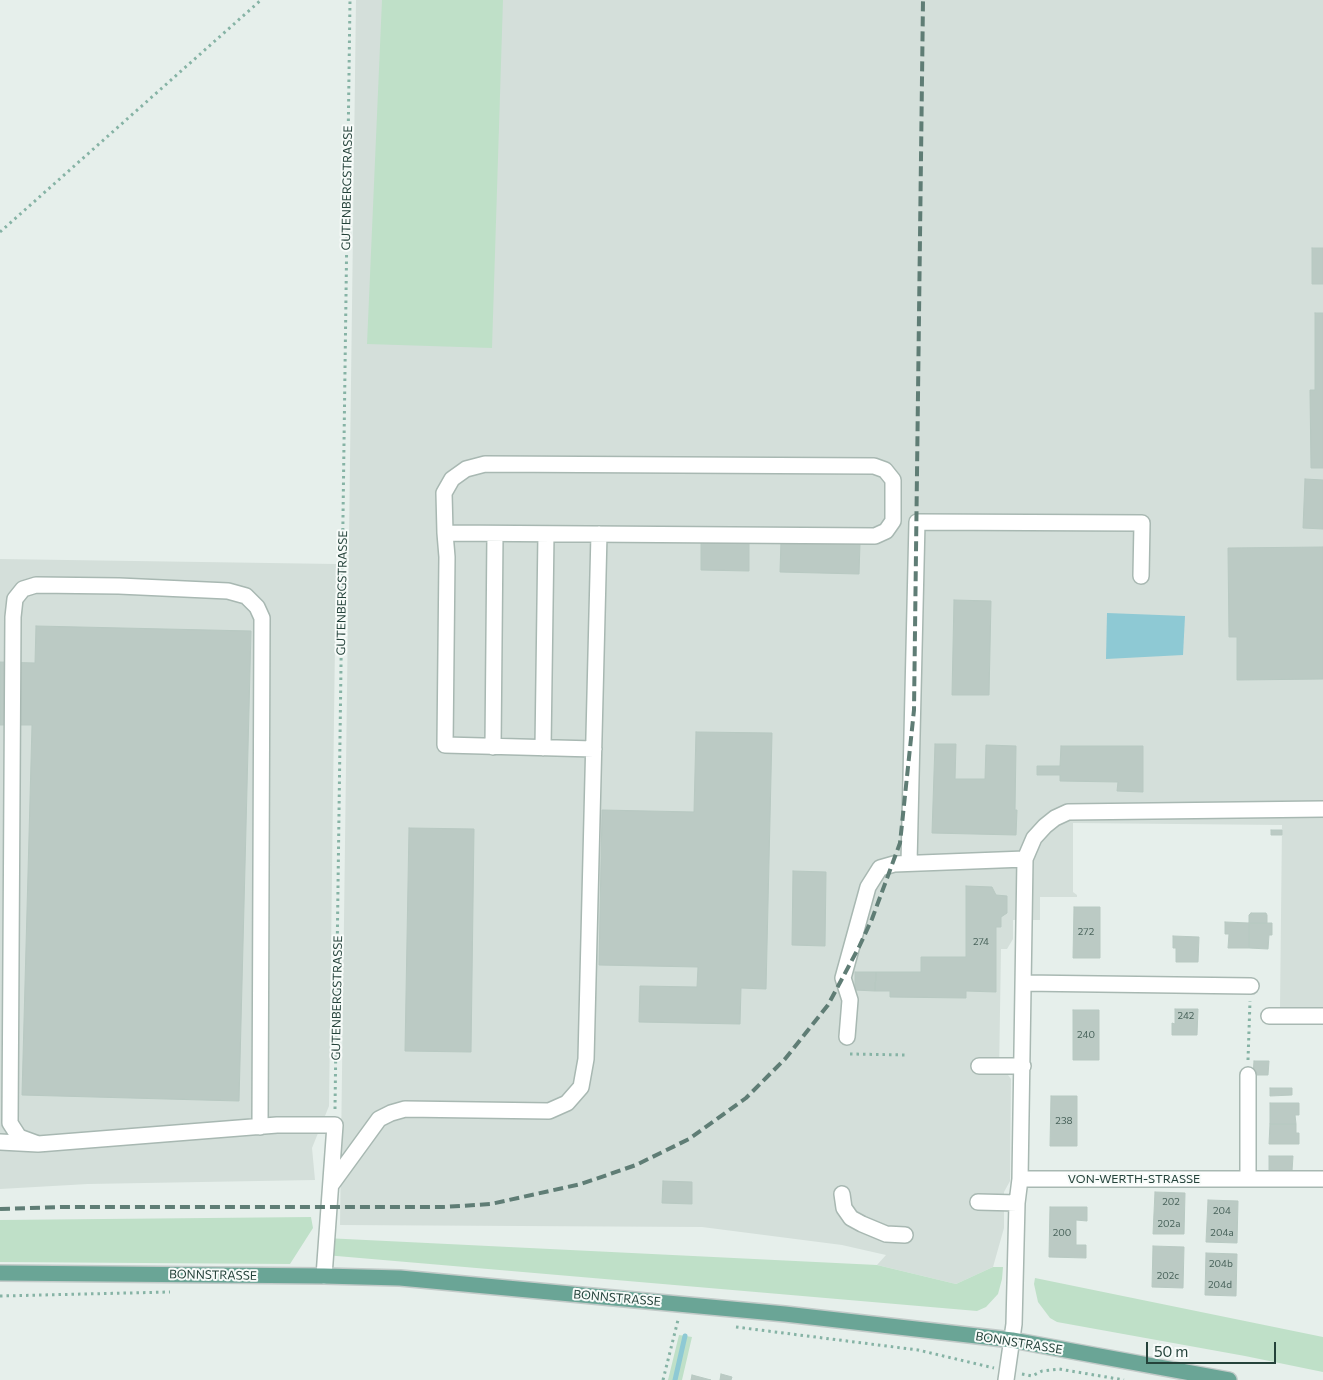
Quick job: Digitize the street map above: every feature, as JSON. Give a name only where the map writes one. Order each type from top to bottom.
[{"type":"main road","name":"BONNSTRASSE","points":[[0,1273],[400,1278],[784,1314],[1012,1340],[1229,1380]]},
{"type":"street","points":[[445,533],[875,536],[886,532],[893,521],[893,480],[885,470],[874,466],[485,464],[466,469],[452,479],[444,493],[445,533],[447,557],[445,745],[594,749]]},
{"type":"street","points":[[909,863],[917,522],[1142,522],[1140,576]]},
{"type":"street","points":[[493,746],[495,534]]},
{"type":"street","points":[[543,748],[546,534]]},
{"type":"street","points":[[331,1185],[380,1119],[391,1113],[405,1109],[549,1111],[567,1103],[581,1087],[586,1059],[599,534]]},
{"type":"street","points":[[38,1144],[19,1137],[10,1124],[13,617],[15,598],[23,589],[36,585],[119,586],[228,591],[246,596],[257,607],[262,618],[260,1127]]},
{"type":"street","points":[[1006,1376],[1014,1315],[1017,1203],[1020,1179],[1025,859],[1034,838],[1055,818],[1068,812],[1323,810]]},
{"type":"street","points":[[848,1036],[850,1000],[842,978],[868,888],[880,868],[894,864],[909,863],[1025,859]]},
{"type":"street","points":[[1023,983],[1250,986]]},
{"type":"street","points":[[1269,1016],[1323,1016]]},
{"type":"street","points":[[979,1066],[1022,1066]]},
{"type":"street","points":[[1248,1075],[1248,1178]]},
{"type":"street","points":[[0,1142],[38,1144],[277,1125],[335,1125],[324,1276]]},
{"type":"street","name":"VON-WERTH-STRASSE","points":[[1020,1179],[1323,1179]]},
{"type":"street","points":[[842,1194],[844,1208],[851,1218],[886,1234],[905,1235]]},
{"type":"street","points":[[978,1202],[1017,1203]]},
{"type":"path","points":[[0,232],[260,0]]},
{"type":"path","name":"GUTENBERGSTRASSE","points":[[335,1125],[350,0]]},
{"type":"path","points":[[1248,1075],[1250,986]]},
{"type":"path","points":[[847,1054],[906,1055]]},
{"type":"path","points":[[0,1296],[177,1292]]},
{"type":"path","points":[[672,1318],[687,1321]]},
{"type":"path","points":[[664,1380],[678,1320]]},
{"type":"path","points":[[736,1327],[918,1350],[953,1357],[1006,1376],[1032,1376],[1042,1371],[1059,1369],[1124,1380]]},
{"type":"shaded area","points":[[356,0],[1323,0],[1323,1008],[1280,1008],[1282,825],[1073,823],[1073,892],[1077,897],[1040,897],[1040,920],[1013,920],[1013,939],[1007,949],[1001,949],[999,1074],[1008,1075],[1011,1079],[1010,1181],[1004,1192],[1004,1228],[993,1267],[956,1284],[877,1265],[886,1255],[842,1245],[702,1227],[340,1225]]},
{"type":"shaded area","points":[[0,559],[336,564],[329,1106],[312,1148],[315,1180],[88,1184],[0,1189]]},
{"type":"green space","points":[[382,0],[503,0],[492,348],[367,344]]},
{"type":"green space","points":[[311,1217],[313,1228],[290,1264],[0,1262],[0,1220]]},
{"type":"green space","points":[[325,1238],[877,1265],[956,1284],[993,1267],[1003,1267],[998,1294],[986,1307],[977,1311],[325,1255]]},
{"type":"green space","points":[[1035,1278],[1323,1337],[1323,1372],[1057,1322],[1050,1318],[1038,1302],[1034,1284]]},
{"type":"green space","points":[[679,1335],[692,1337],[682,1380],[668,1380]]},
{"type":"water","points":[[1107,613],[1185,616],[1183,655],[1106,659]]},
{"type":"building","points":[[1312,248],[1323,248],[1323,284],[1312,284]]},
{"type":"building","points":[[1315,313],[1323,313],[1323,468],[1311,468],[1310,390],[1315,390]]},
{"type":"building","points":[[1305,479],[1323,480],[1323,529],[1303,528]]},
{"type":"building","points":[[781,541],[860,543],[859,574],[780,572]]},
{"type":"building","points":[[701,542],[749,542],[749,571],[701,570]]},
{"type":"building","points":[[1323,547],[1323,679],[1237,680],[1237,637],[1229,637],[1228,548]]},
{"type":"building","points":[[954,600],[991,601],[989,695],[952,695]]},
{"type":"building","points":[[36,626],[251,631],[239,1101],[22,1095],[32,725],[0,725],[0,662],[35,663]]},
{"type":"building","points":[[696,732],[772,733],[766,989],[741,988],[740,1024],[639,1022],[640,986],[697,987],[698,967],[599,965],[602,810],[694,812]]},
{"type":"building","points":[[935,744],[956,744],[955,779],[985,779],[986,745],[1016,746],[1016,835],[932,833]]},
{"type":"building","points":[[1061,746],[1143,746],[1143,792],[1117,791],[1118,782],[1060,781],[1060,775],[1037,775],[1037,766],[1060,766]]},
{"type":"building","points":[[409,828],[474,829],[471,1052],[405,1051]]},
{"type":"building","points":[[1271,830],[1282,830],[1282,835],[1271,835]]},
{"type":"building","points":[[793,871],[826,872],[825,946],[792,945]]},
{"type":"building","points":[[966,886],[992,887],[996,895],[1007,896],[1007,913],[1001,917],[1001,927],[996,927],[996,992],[966,991],[966,998],[890,997],[890,991],[875,991],[876,972],[921,972],[921,957],[966,957]]},
{"type":"building","points":[[1074,907],[1100,907],[1100,958],[1073,958]]},
{"type":"building","points":[[1251,913],[1266,913],[1267,923],[1249,923],[1249,915]]},
{"type":"building","points":[[1225,922],[1249,923],[1249,948],[1228,948],[1229,934],[1225,934]]},
{"type":"building","points":[[1249,923],[1272,923],[1272,935],[1269,935],[1268,949],[1249,948]]},
{"type":"building","points":[[1173,936],[1199,937],[1198,962],[1176,962],[1176,948],[1173,948]]},
{"type":"building","points":[[855,972],[876,972],[875,991],[855,990]]},
{"type":"building","points":[[1175,1009],[1198,1009],[1197,1035],[1172,1035],[1172,1023],[1175,1024]]},
{"type":"building","points":[[1073,1010],[1099,1010],[1099,1060],[1073,1060]]},
{"type":"building","points":[[1254,1061],[1269,1061],[1268,1075],[1253,1075]]},
{"type":"building","points":[[1270,1088],[1292,1088],[1292,1095],[1270,1096]]},
{"type":"building","points":[[1051,1096],[1077,1096],[1077,1146],[1050,1146]]},
{"type":"building","points":[[1270,1103],[1299,1103],[1299,1115],[1295,1115],[1296,1124],[1270,1124]]},
{"type":"building","points":[[1270,1124],[1296,1124],[1296,1133],[1299,1133],[1299,1144],[1269,1144]]},
{"type":"building","points":[[1269,1156],[1293,1156],[1292,1171],[1269,1171]]},
{"type":"building","points":[[663,1181],[692,1182],[692,1204],[662,1203]]},
{"type":"building","points":[[1155,1192],[1185,1193],[1184,1234],[1153,1234]]},
{"type":"building","points":[[1208,1200],[1238,1201],[1237,1243],[1206,1242]]},
{"type":"building","points":[[1050,1207],[1087,1207],[1087,1221],[1076,1220],[1076,1245],[1086,1245],[1086,1258],[1049,1257]]},
{"type":"building","points":[[1153,1246],[1184,1247],[1183,1288],[1152,1287]]},
{"type":"building","points":[[1206,1253],[1237,1254],[1236,1296],[1205,1295]]},
{"type":"building","points":[[721,1374],[732,1377],[731,1380],[720,1380]]},
{"type":"building","points":[[692,1375],[711,1380],[691,1380]]},
{"type":"waterway","points":[[675,1380],[685,1336]]},
{"type":"railway","points":[[0,1209],[63,1207],[443,1207],[491,1204],[581,1184],[636,1165],[689,1139],[746,1098],[785,1059],[828,1005],[872,919],[900,843],[914,710],[923,0]]}]
